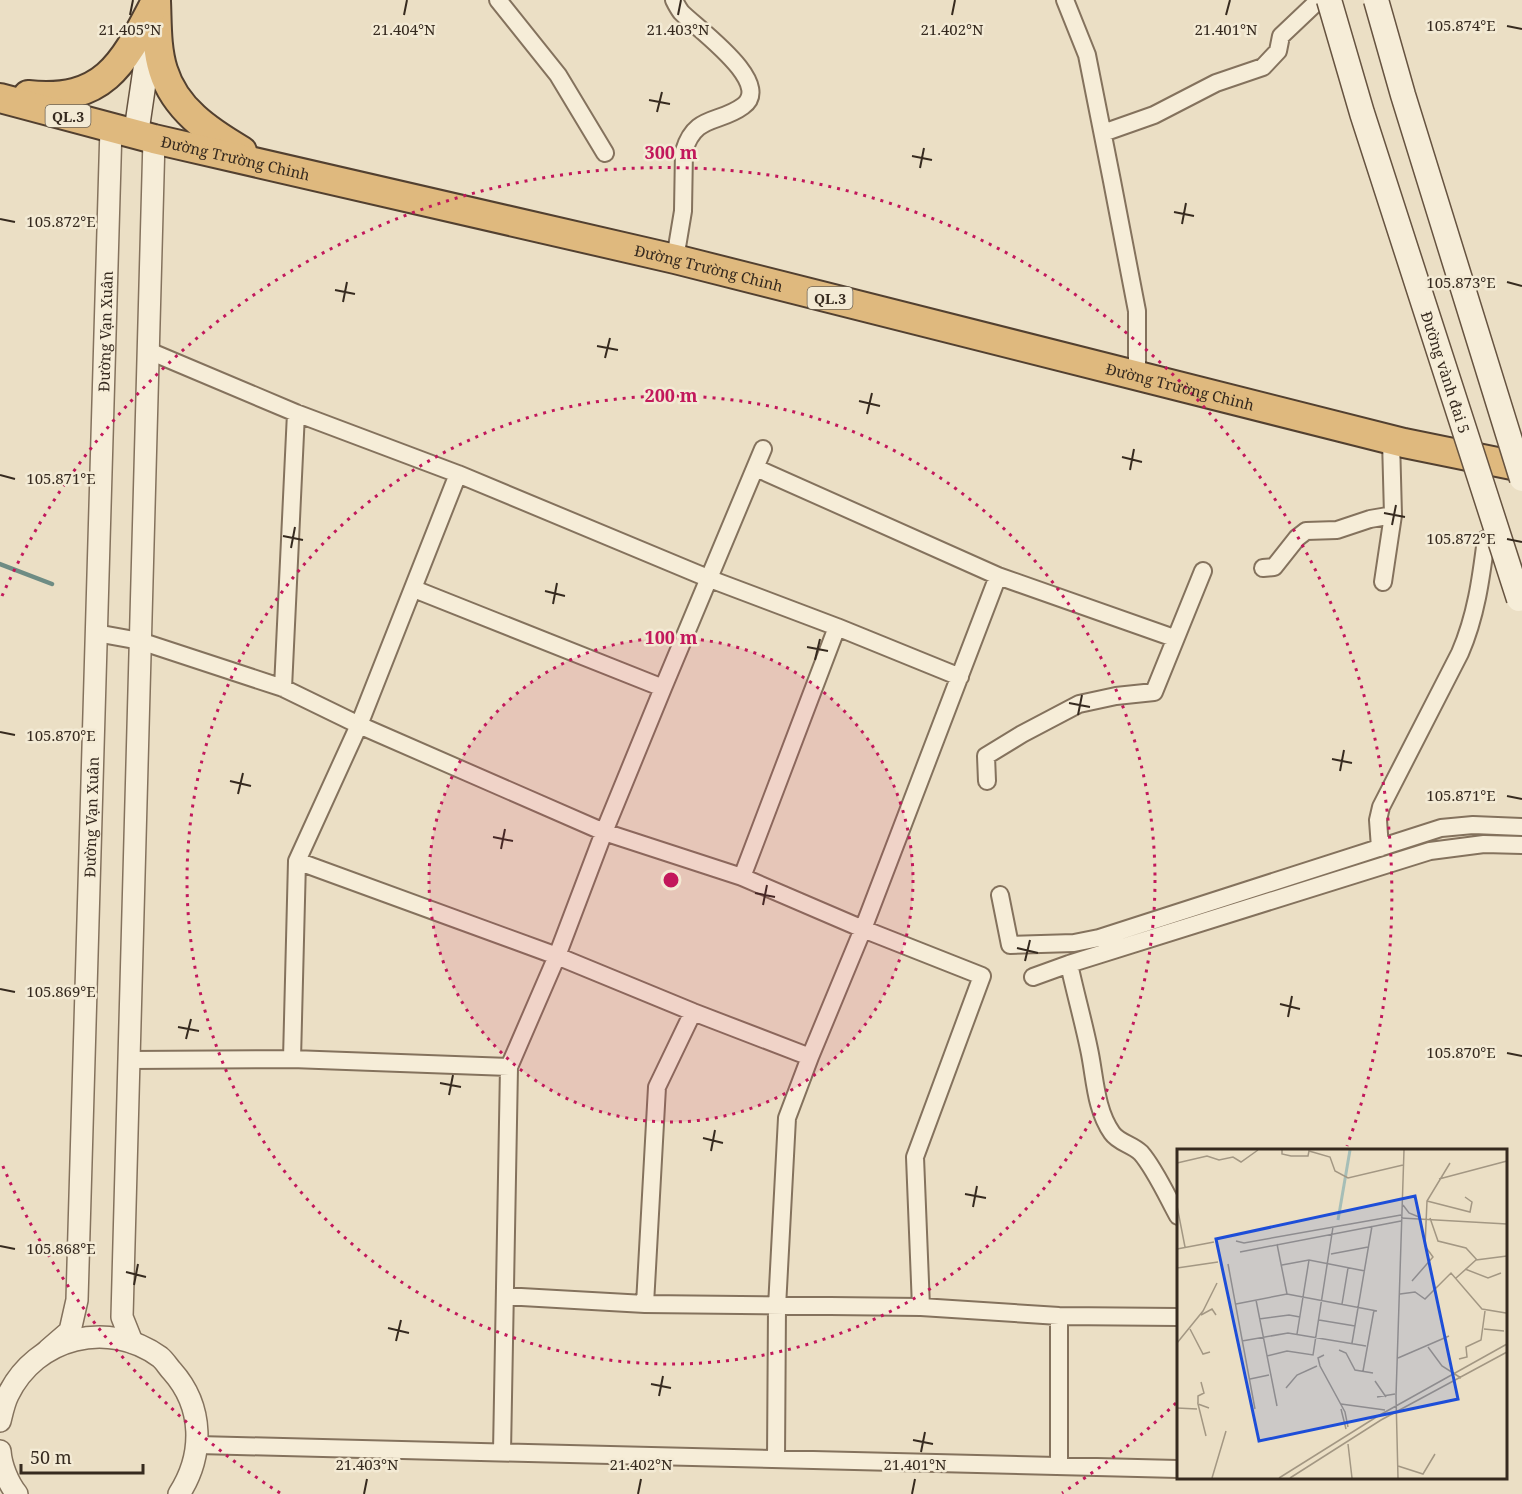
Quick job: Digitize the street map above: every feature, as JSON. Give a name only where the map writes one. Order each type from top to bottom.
[{"type":"highway","points":[[0,93],[43,97],[64,96],[92,86],[112,72],[127,53],[156,0]]},
{"type":"highway","points":[[156,0],[158,49],[163,71],[174,94],[198,122],[264,164]]},
{"type":"highway","name":"Đường Trường Chinh","points":[[0,98],[134,133],[675,259],[1391,440],[1522,467]]},
{"type":"main road","name":"Đường Vạn Xuân","points":[[134,133],[156,0]]},
{"type":"main road","name":"Đường vành đai 5","points":[[1329,0],[1362,113],[1520,603]]},
{"type":"main road","points":[[1376,0],[1403,95],[1522,479]]},
{"type":"street","points":[[498,0],[558,75],[605,153]]},
{"type":"street","points":[[674,0],[680,11],[715,41],[740,68],[750,83],[751,94],[747,103],[741,108],[700,124],[687,142],[684,151],[683,211],[675,259]]},
{"type":"street","points":[[1065,0],[1087,55],[1103,133],[1137,311],[1137,376]]},
{"type":"street","points":[[1103,133],[1154,116],[1216,83],[1263,67],[1278,51],[1281,36],[1319,0]]},
{"type":"street","name":"Đường Vạn Xuân","points":[[132,1342],[122,1317],[149,351],[134,133]]},
{"type":"street","name":"Đường Vạn Xuân","points":[[0,1421],[7,1396],[24,1370],[70,1331],[77,1300],[96,633],[134,133]]},
{"type":"street","points":[[149,351],[296,413],[458,474],[710,579],[960,676]]},
{"type":"street","points":[[283,688],[296,413]]},
{"type":"street","points":[[1383,582],[1393,515],[1391,440]]},
{"type":"street","points":[[502,1452],[509,1067],[557,956],[604,832],[663,688],[764,449]]},
{"type":"street","points":[[756,468],[998,576],[1174,638]]},
{"type":"street","points":[[292,1059],[297,861],[359,724],[458,474]]},
{"type":"street","points":[[1263,568],[1274,567],[1296,538],[1306,531],[1337,530],[1370,519],[1393,515]]},
{"type":"street","points":[[1380,848],[1378,820],[1381,807],[1470,629],[1486,539]]},
{"type":"street","points":[[987,781],[986,756],[1022,734],[1079,704],[1116,696],[1154,692],[1203,571]]},
{"type":"street","points":[[776,1459],[777,1307],[787,1118],[863,929],[998,576]]},
{"type":"street","points":[[414,589],[663,688]]},
{"type":"street","points":[[742,877],[837,627]]},
{"type":"street","points":[[96,633],[140,641],[283,688],[604,832],[742,877],[863,929],[982,976],[915,1157],[921,1308]]},
{"type":"street","points":[[1000,895],[1010,945],[1074,943],[1099,938],[1441,828],[1473,825],[1522,827]]},
{"type":"street","points":[[1033,977],[1430,851],[1484,844],[1522,845]]},
{"type":"street","points":[[297,861],[557,956],[810,1057]]},
{"type":"street","points":[[1069,964],[1089,1051],[1096,1094],[1106,1121],[1119,1141],[1133,1146],[1142,1155],[1177,1213]]},
{"type":"street","points":[[645,1304],[657,1087],[693,1012]]},
{"type":"street","points":[[129,1060],[292,1059],[509,1067]]},
{"type":"street","points":[[505,1296],[645,1304],[921,1308],[1059,1316],[1177,1317]]},
{"type":"street","points":[[1059,1316],[1059,1466]]},
{"type":"street","points":[[48,1350],[75,1339],[104,1336],[132,1342],[161,1358],[182,1382],[195,1412],[198,1445],[190,1477],[179,1494]]},
{"type":"street","points":[[198,1445],[1177,1469]]},
{"type":"street","points":[[0,1451],[0,1457],[14,1491]]},
{"type":"waterway","points":[[0,564],[52,584]]}]
